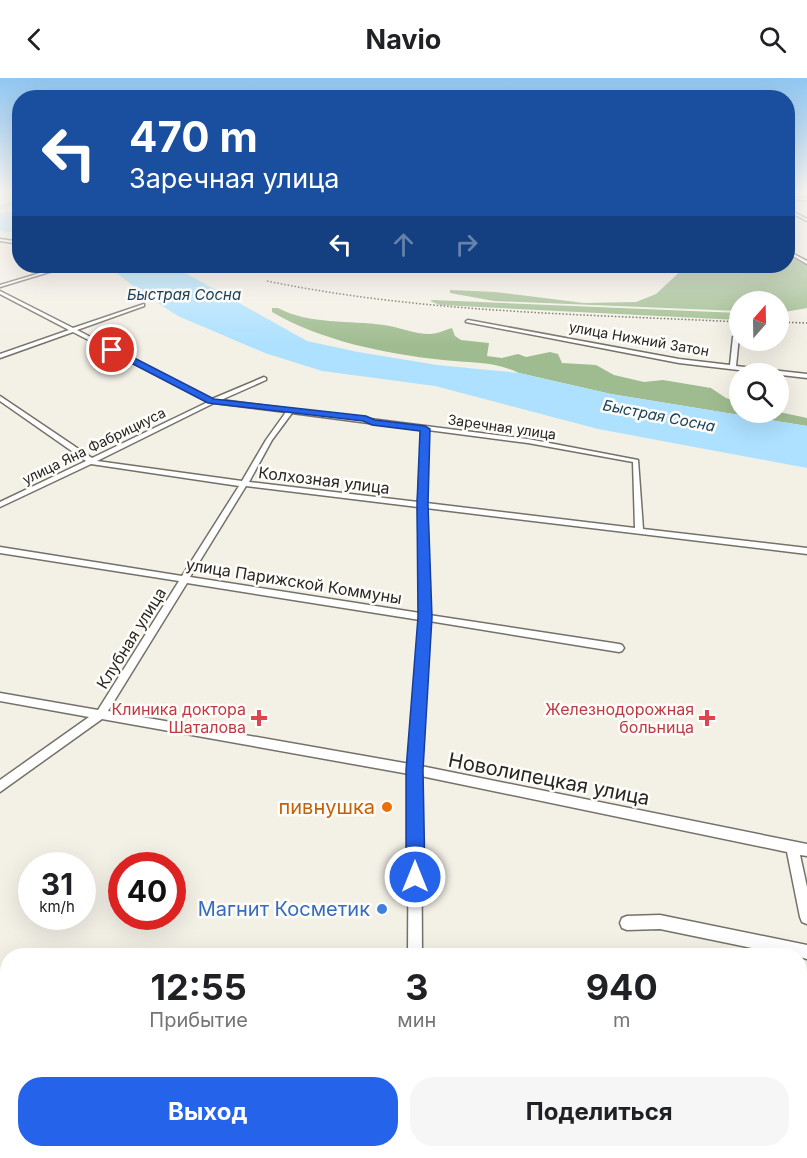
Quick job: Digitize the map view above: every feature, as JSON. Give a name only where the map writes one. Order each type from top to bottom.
[{"type":"street","points":[[0,286],[44,273]]},
{"type":"street","name":"Заречная улица","points":[[0,292],[212,401],[528,441],[636,461],[639,530]]},
{"type":"street","points":[[0,356],[142,305]]},
{"type":"street","name":"улица Нижний Затон","points":[[468,321],[679,361],[729,366]]},
{"type":"street","name":"улица Нижний Затон","points":[[789,374],[807,376]]},
{"type":"street","name":"улица Яна Фабрициуса","points":[[0,506],[93,462],[212,401],[264,379]]},
{"type":"street","name":"Колхозная улица","points":[[0,398],[93,462],[244,484],[807,551]]},
{"type":"street","name":"Клубная улица","points":[[0,787],[100,715],[186,579],[269,440],[290,411]]},
{"type":"street","points":[[416,948],[414,770],[425,617],[422,504],[425,429]]},
{"type":"street","name":"улица Парижской Коммуны","points":[[0,550],[619,648]]},
{"type":"street","name":"Новолипецкая улица","points":[[0,697],[414,770],[807,850]]},
{"type":"street","points":[[792,847],[807,917]]},
{"type":"street","points":[[627,923],[660,922],[787,948]]},
{"type":"green space","points":[[795,259],[807,265],[807,308],[789,311],[789,291],[729,291],[729,311],[494,301],[450,293],[450,290],[495,292],[584,303],[636,302],[656,294],[678,273],[795,273]]},
{"type":"green space","points":[[430,301],[729,313],[729,319],[440,305]]},
{"type":"green space","points":[[272,308],[278,308],[317,320],[384,325],[424,334],[452,328],[455,336],[461,340],[489,343],[487,356],[502,358],[518,354],[526,357],[550,352],[558,354],[562,363],[596,365],[614,375],[644,382],[663,380],[711,388],[729,399],[729,413],[611,394],[519,373],[492,364],[377,350],[312,331],[272,312]]},
{"type":"green space","points":[[789,414],[807,418],[807,426],[789,423]]},
{"type":"water","name":"Быстрая Сосна","points":[[117,273],[186,273],[307,341],[437,365],[519,373],[611,394],[729,413],[729,423],[789,423],[807,426],[807,468],[598,429],[435,386],[322,371],[265,353],[178,316],[142,293]]},
{"type":"railway","points":[[267,281],[325,292],[443,306],[729,322]]},
{"type":"railway","points":[[789,322],[807,323]]},
{"type":"place","name":"Клиника доктора Шаталова","points":[[259,718]]},
{"type":"place","name":"Железнодорожная больница","points":[[707,718]]},
{"type":"place","name":"пивнушка","points":[[387,807]]},
{"type":"place","name":"Магнит Косметик","points":[[382,909]]},
{"type":"route","points":[[112,350],[212,401],[366,419],[372,422],[425,429],[422,504],[425,617],[414,770],[415,877]]}]
